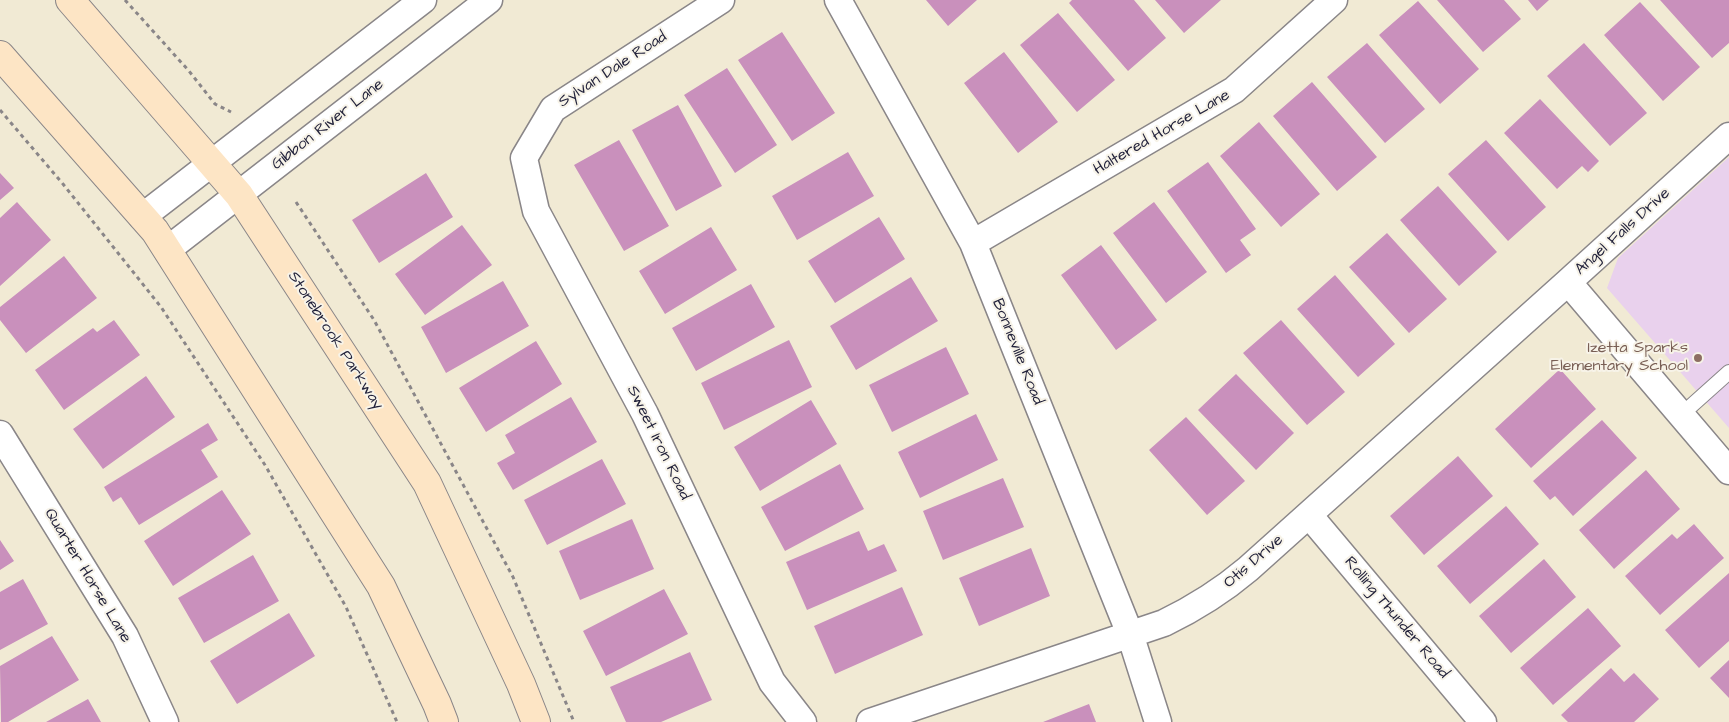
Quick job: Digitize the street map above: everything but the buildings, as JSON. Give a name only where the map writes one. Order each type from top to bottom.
[{"type":"main road","name":"Stonebrook Parkway","points":[[70,0],[239,194],[427,483],[521,684],[536,722]]},
{"type":"main road","points":[[0,55],[142,216],[167,250],[381,586],[444,722]]},
{"type":"street","points":[[142,216],[423,0]]},
{"type":"street","name":"Gibbon River Lane","points":[[167,250],[489,0]]},
{"type":"street","name":"Sylvan Dale Road","points":[[524,158],[553,109],[721,0]]},
{"type":"street","name":"Bonneville Road","points":[[838,0],[973,243],[1130,634],[1158,722]]},
{"type":"street","name":"Haltered Horse Lane","points":[[973,243],[1234,90],[1334,0]]},
{"type":"street","name":"Angel Falls Drive","points":[[1729,136],[1568,282],[1729,471]]},
{"type":"street","name":"Sweet Iron Road","points":[[524,158],[536,211],[645,414],[772,682],[803,722]]},
{"type":"street","name":"Otis Drive","points":[[870,722],[1164,623],[1208,599],[1229,585],[1309,515],[1568,282]]},
{"type":"street","name":"Quarter Horse Lane","points":[[0,434],[125,636],[165,722]]},
{"type":"street","name":"Rolling Thunder Road","points":[[1309,515],[1482,722]]},
{"type":"lane","points":[[1681,416],[1729,372]]},
{"type":"path","points":[[125,0],[189,70],[215,104],[232,112]]},
{"type":"path","points":[[0,110],[63,184],[161,307],[265,465],[346,607],[397,722]]},
{"type":"shaded area","name":"Izetta Sparks Elementary School","points":[[1729,157],[1729,428],[1607,288],[1618,258]]},
{"type":"place","name":"Izetta Sparks Elementary School","points":[[1698,358]]}]
